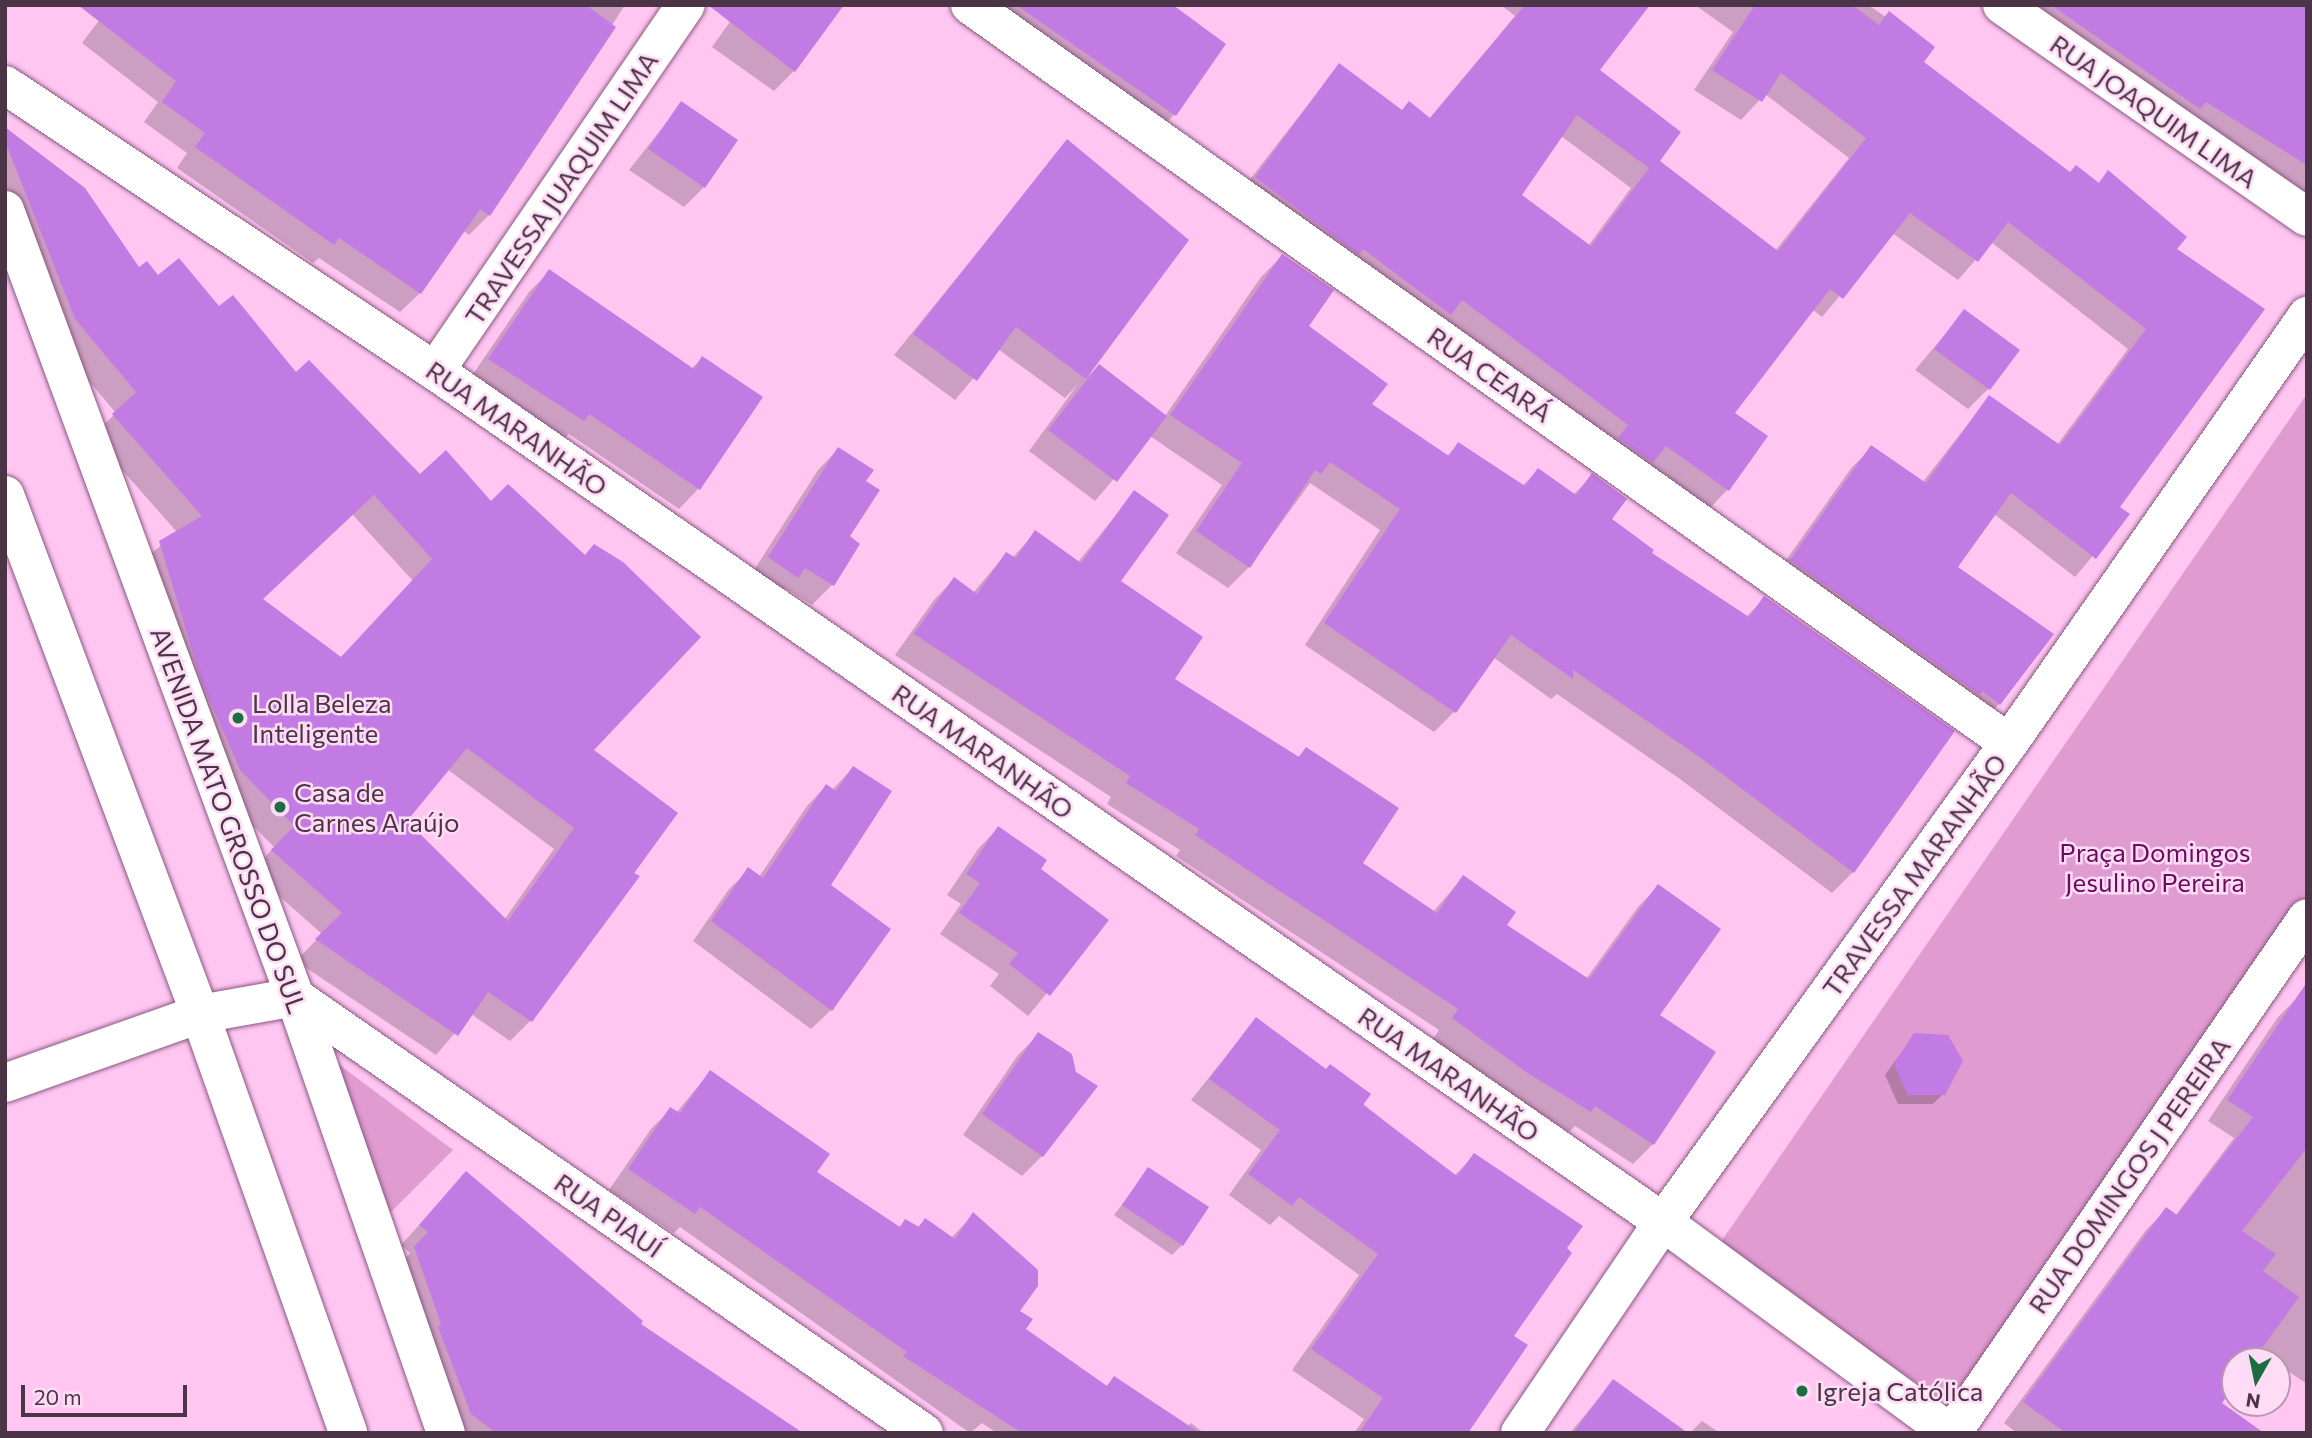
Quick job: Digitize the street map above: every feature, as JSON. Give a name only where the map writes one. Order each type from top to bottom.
[{"type":"street","name":"TRAVESSA JUAQUIM LIMA","points":[[435,371],[686,5]]},
{"type":"street","name":"RUA CEARÁ","points":[[970,5],[2009,743]]},
{"type":"street","name":"RUA JOAQUIM LIMA","points":[[2002,5],[2307,217]]},
{"type":"street","name":"RUA MARANHÃO","points":[[5,85],[435,371],[1663,1222],[1951,1433]]},
{"type":"street","name":"AVENIDA MATO GROSSO DO SUL","points":[[5,210],[295,998],[446,1433]]},
{"type":"street","name":"TRAVESSA MARANHÃO","points":[[1520,1433],[1663,1222],[2009,743],[2307,316]]},
{"type":"street","points":[[5,495],[200,1014],[348,1433]]},
{"type":"street","name":"RUA DOMINGOS J PEREIRA","points":[[1951,1433],[2304,928]]},
{"type":"street","points":[[5,1083],[200,1014],[295,998]]},
{"type":"street","name":"RUA PIAUÍ","points":[[295,998],[924,1433]]},
{"type":"green space","name":"Praça Domingos Jesulino Pereira","points":[[2307,394],[2307,901],[1952,1406],[1716,1249]]},
{"type":"green space","points":[[337,1063],[453,1150],[390,1213]]},
{"type":"building","points":[[78,5],[586,5],[616,27],[490,216],[480,209],[421,294],[339,238],[334,245],[195,147],[205,133],[162,102],[176,81]]},
{"type":"building","points":[[708,5],[844,5],[795,72]]},
{"type":"building","points":[[1016,5],[1173,5],[1226,44],[1176,116]]},
{"type":"building","points":[[1525,5],[1650,5],[1600,70],[1681,132],[1660,161],[1778,251],[1866,138],[1781,73],[1762,102],[1712,70],[1755,5],[1852,5],[1879,25],[1889,11],[1935,47],[1924,62],[2070,172],[2076,165],[2099,183],[2108,170],[2187,237],[2177,249],[2265,309],[2120,507],[2130,514],[2096,559],[2011,493],[1958,567],[2054,634],[2000,705],[1982,691],[1980,695],[1790,560],[1871,445],[1926,483],[1989,395],[2060,445],[2146,329],[2008,222],[1978,262],[1910,213],[1843,299],[1830,289],[1735,413],[1768,436],[1729,491],[1666,446],[1653,463],[1618,438],[1628,425],[1462,300],[1451,315],[1363,249],[1359,255],[1255,177],[1339,63],[1402,110],[1409,101],[1430,118]],"holes":[[[1577,115],[1649,168],[1591,246],[1522,195]]]},
{"type":"building","points":[[2051,5],[2307,5],[2307,165],[2206,102],[2200,109]]},
{"type":"building","points":[[681,101],[738,140],[705,188],[648,149]]},
{"type":"building","points":[[5,127],[85,188],[139,267],[147,261],[158,275],[179,258],[219,306],[233,295],[296,372],[309,360],[420,474],[446,450],[491,501],[508,484],[585,555],[594,544],[623,562],[701,637],[594,750],[678,813],[634,873],[640,876],[532,1022],[488,992],[458,1036],[315,939],[342,913],[271,850],[294,826],[240,770],[201,680],[159,541],[202,516],[112,414],[136,392],[75,319],[5,141]],"holes":[[[374,495],[432,559],[341,657],[263,599]],[[467,748],[574,828],[508,921],[407,821]]]},
{"type":"building","points":[[1067,139],[1189,240],[1086,379],[1016,327],[977,381],[913,334]]},
{"type":"building","points":[[1282,254],[1334,290],[1309,326],[1388,384],[1372,404],[1449,456],[1458,442],[1525,486],[1538,468],[1576,495],[1592,473],[1627,499],[1612,519],[1654,550],[1652,553],[1749,617],[1764,596],[1955,731],[1854,873],[1701,758],[1573,670],[1573,679],[1511,635],[1456,713],[1324,623],[1400,509],[1330,462],[1321,474],[1315,470],[1250,568],[1196,531],[1242,463],[1170,415]]},
{"type":"building","points":[[549,269],[694,369],[702,356],[763,397],[700,490],[589,414],[584,421],[488,359]]},
{"type":"building","points":[[1964,309],[2020,350],[1990,390],[1934,349]]},
{"type":"building","points":[[1099,364],[1167,416],[1117,482],[1048,430]]},
{"type":"building","points":[[838,447],[874,470],[866,481],[880,490],[850,536],[860,544],[834,586],[805,568],[798,578],[768,557]]},
{"type":"building","points":[[1134,490],[1169,515],[1121,581],[1203,637],[1175,679],[1299,757],[1306,747],[1399,808],[1363,863],[1437,913],[1463,875],[1516,912],[1507,925],[1589,979],[1658,884],[1721,929],[1660,1015],[1716,1052],[1654,1145],[1595,1106],[1591,1112],[1526,1072],[1452,1018],[1458,1009],[1195,835],[1199,829],[1126,783],[1130,776],[914,634],[954,577],[977,594],[1006,552],[1016,558],[1035,530],[1081,563]]},
{"type":"building","points":[[853,766],[892,791],[831,885],[891,929],[832,1011],[711,921],[748,867],[763,878],[826,784],[836,791]]},
{"type":"building","points":[[998,826],[1047,860],[1041,869],[1109,920],[1050,996],[1009,964],[1018,953],[959,913],[980,883],[966,874]]},
{"type":"building","points":[[2307,982],[2307,1148],[2242,1231],[2276,1254],[2263,1271],[2299,1297],[2263,1347],[2221,1347],[2221,1417],[2242,1417],[2264,1433],[2066,1433],[2023,1402],[2166,1207],[2177,1215],[2253,1117],[2227,1100]]},
{"type":"building","points":[[1256,1017],[1326,1069],[1330,1064],[1371,1094],[1363,1105],[1457,1176],[1474,1153],[1583,1226],[1567,1248],[1572,1253],[1514,1336],[1528,1345],[1468,1433],[1359,1433],[1383,1398],[1311,1349],[1378,1254],[1299,1197],[1292,1206],[1248,1174],[1280,1130],[1209,1079]]},
{"type":"building","points":[[1038,1032],[1072,1054],[1076,1072],[1098,1086],[1043,1157],[982,1114]]},
{"type":"building","points":[[1914,1033],[1948,1035],[1963,1061],[1945,1095],[1908,1095],[1894,1064]]},
{"type":"building","points":[[710,1070],[830,1154],[817,1172],[900,1227],[905,1219],[919,1227],[925,1218],[955,1239],[973,1212],[1038,1270],[1038,1286],[1020,1311],[1033,1319],[1026,1329],[1107,1386],[1114,1376],[1200,1433],[1022,1433],[903,1356],[907,1352],[700,1207],[695,1214],[628,1169],[670,1107],[680,1113]]},
{"type":"building","points":[[1148,1167],[1209,1207],[1183,1246],[1122,1205]]},
{"type":"building","points":[[466,1171],[643,1321],[641,1324],[803,1433],[496,1433],[471,1414],[438,1327],[441,1324],[414,1247],[428,1232],[419,1225]]},
{"type":"building","points":[[1613,1379],[1688,1433],[1573,1433]]},
{"type":"place","name":"Lolla Beleza Inteligente","points":[[238,718]]},
{"type":"place","name":"Casa de Carnes Araújo","points":[[280,807]]},
{"type":"place","name":"Igreja Católica","points":[[1802,1391]]}]
